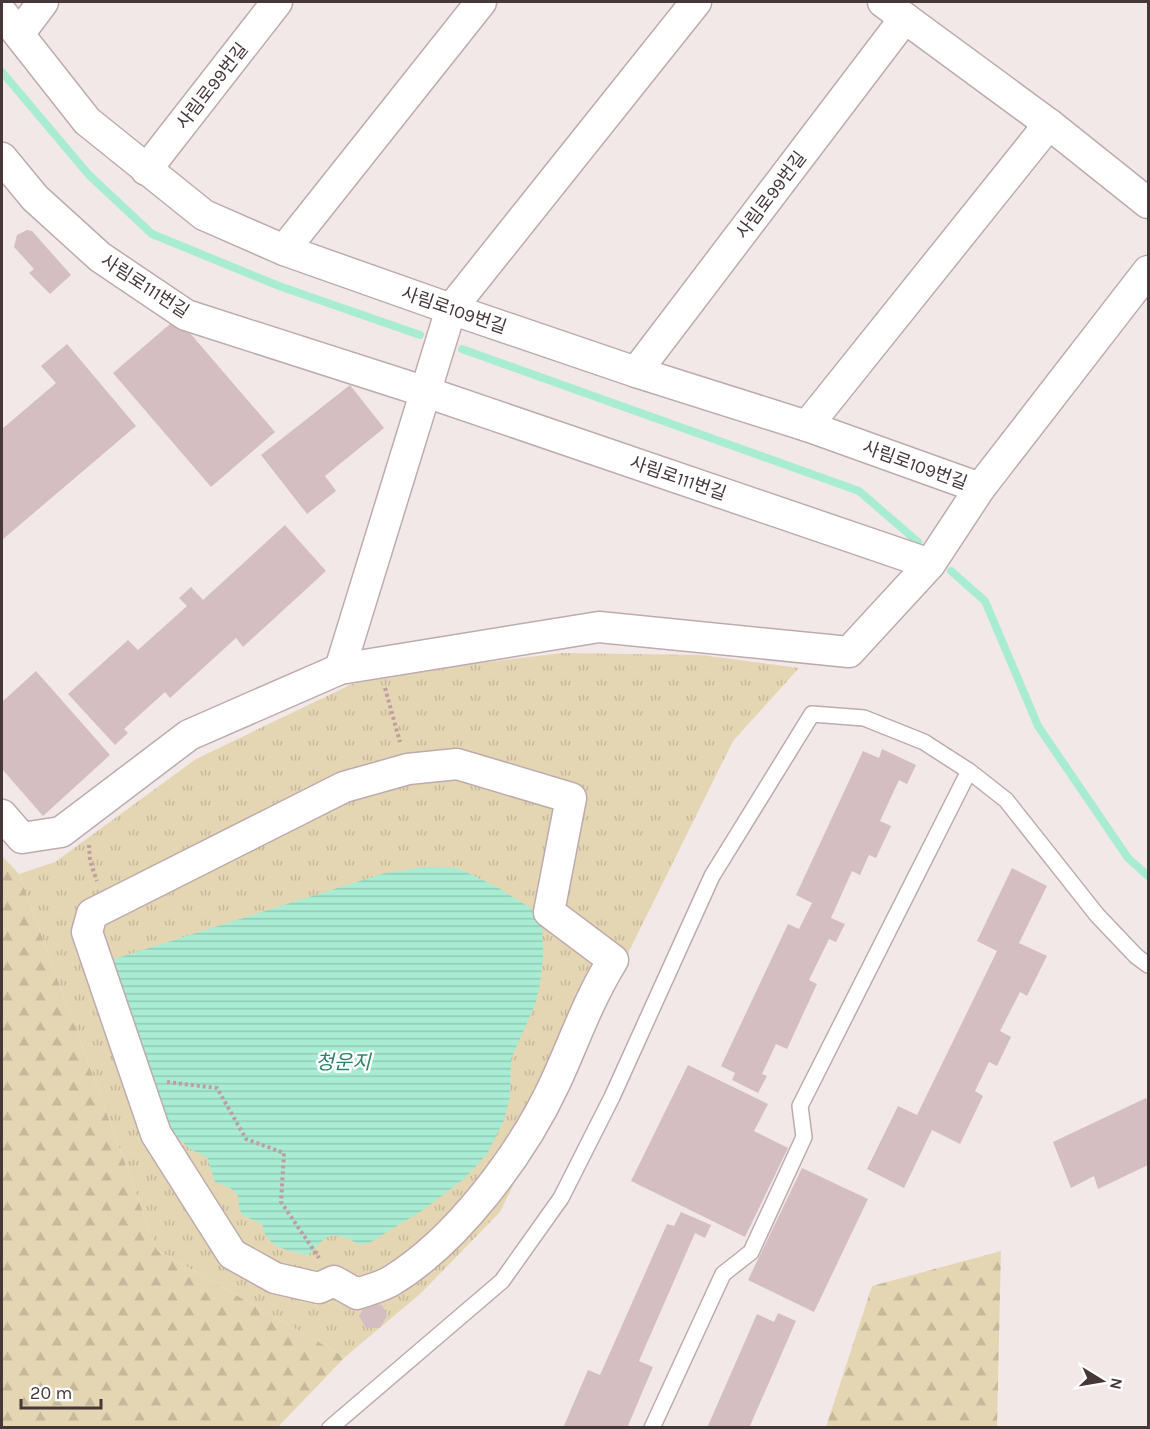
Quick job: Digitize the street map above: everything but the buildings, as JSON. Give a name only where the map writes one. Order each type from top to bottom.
[{"type":"street","points":[[10,23],[43,2]]},
{"type":"street","name":"사림로99번길","points":[[147,171],[277,2]]},
{"type":"street","points":[[284,250],[481,2]]},
{"type":"street","points":[[340,669],[451,309],[696,2]]},
{"type":"street","name":"사림로99번길","points":[[636,372],[894,10],[1049,124],[1149,203]]},
{"type":"street","name":"사림로109번길","points":[[10,23],[87,121],[204,215],[284,250],[451,309],[636,372],[807,426],[980,488]]},
{"type":"street","points":[[807,426],[1049,124]]},
{"type":"street","name":"사림로111번길","points":[[2,158],[35,198],[100,257],[186,315],[426,392],[930,564]]},
{"type":"street","points":[[2,815],[22,838],[61,832],[189,735],[340,669],[598,627],[849,652],[930,564],[980,488],[1149,271]]},
{"type":"street","points":[[457,765],[571,798],[549,912],[613,960],[592,994],[554,1085],[488,1191],[430,1254],[389,1283],[357,1294],[334,1281],[319,1288],[275,1278],[231,1254],[156,1134],[87,932],[92,914],[107,906],[344,787],[408,769],[457,765]]},
{"type":"lane","points":[[330,1428],[502,1281],[561,1198],[612,1097],[712,876],[812,714],[864,718],[924,742],[969,771],[1006,800],[1097,915],[1136,956],[1149,965]]},
{"type":"lane","points":[[652,1428],[723,1274],[751,1252],[804,1137],[800,1106],[969,771]]},
{"type":"path","points":[[377,662],[408,769]]},
{"type":"path","points":[[83,815],[88,830],[90,861],[107,906]]},
{"type":"path","points":[[137,1079],[217,1088],[246,1139],[284,1153],[281,1202],[334,1281]]},
{"type":"green space","points":[[562,653],[701,655],[799,668],[733,741],[500,1212],[420,1294],[345,1357],[157,1250],[19,874],[55,862],[196,759],[352,684],[462,665]]},
{"type":"green space","points":[[2,856],[19,874],[157,1250],[345,1357],[278,1427],[2,1427]]},
{"type":"green space","points":[[1001,1251],[997,1427],[826,1427],[872,1286]]},
{"type":"water","name":"청운지","points":[[426,867],[458,868],[497,887],[537,912],[542,920],[543,958],[540,983],[536,1002],[511,1059],[510,1096],[504,1120],[487,1154],[465,1178],[423,1210],[369,1243],[359,1245],[348,1238],[334,1235],[325,1238],[308,1255],[278,1247],[268,1238],[262,1224],[242,1215],[238,1195],[229,1187],[215,1182],[207,1157],[190,1149],[168,1129],[111,960],[385,873]]},
{"type":"waterway","points":[[2,72],[89,175],[152,234],[279,286],[420,335]]},
{"type":"waterway","points":[[462,349],[859,491],[918,542]]},
{"type":"waterway","points":[[951,571],[985,601],[1038,726],[1128,858],[1148,876]]}]
